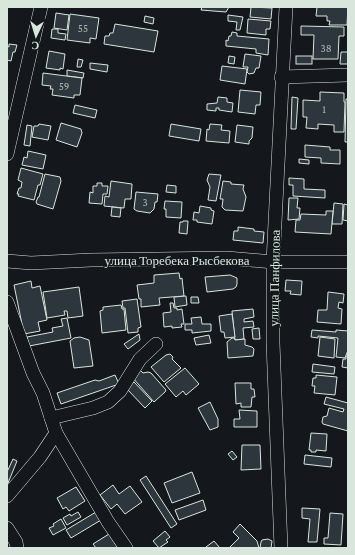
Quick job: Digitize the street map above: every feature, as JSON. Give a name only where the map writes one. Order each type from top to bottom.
[{"type":"street","points":[[7,154],[41,7]]},
{"type":"street","name":"улица Панфилова","points":[[285,548],[273,343],[273,262],[281,77],[286,7]]},
{"type":"street","points":[[281,77],[348,75]]},
{"type":"street","name":"улица Торебека Рысбекова","points":[[7,261],[31,263],[91,260],[227,258],[273,262],[348,262]]},
{"type":"street","points":[[7,302],[56,433],[108,522],[126,548]]},
{"type":"street","points":[[51,418],[93,408],[108,402],[120,391],[140,359],[156,344]]},
{"type":"street","points":[[7,496],[40,457],[56,433]]},
{"type":"street","points":[[7,528],[16,542],[17,548]]},
{"type":"building","points":[[202,7],[229,7],[226,12],[201,10]]},
{"type":"building","points":[[251,7],[272,8],[271,19],[250,17]]},
{"type":"building","points":[[317,7],[348,7],[347,25],[329,25],[330,21],[327,21],[327,16],[316,16]]},
{"type":"building","points":[[56,13],[69,15],[67,30],[54,28]]},
{"type":"building","points":[[70,14],[99,18],[96,39],[90,38],[90,43],[67,40]]},
{"type":"building","points":[[228,15],[243,17],[240,30],[236,30],[237,22],[228,21]]},
{"type":"building","points":[[145,16],[154,18],[153,24],[144,22]]},
{"type":"building","points":[[248,19],[271,21],[270,29],[266,29],[266,35],[247,33]]},
{"type":"building","points":[[115,24],[158,31],[154,52],[104,44],[105,36],[109,36],[110,33],[113,33]]},
{"type":"building","points":[[301,26],[344,27],[344,36],[339,36],[338,59],[313,59],[314,35],[301,35]]},
{"type":"building","points":[[52,29],[58,29],[58,33],[66,34],[65,40],[51,38]]},
{"type":"building","points":[[232,32],[237,33],[237,36],[269,39],[268,55],[256,53],[256,49],[226,46],[226,40],[228,41]]},
{"type":"building","points":[[9,44],[17,45],[15,52],[13,52],[11,61],[7,60],[7,46],[9,47]]},
{"type":"building","points":[[49,51],[65,54],[63,69],[46,68]]},
{"type":"building","points":[[341,52],[348,52],[348,64],[340,64]]},
{"type":"building","points":[[245,54],[261,56],[259,68],[256,68],[254,73],[249,74],[247,72],[248,67],[243,67]]},
{"type":"building","points":[[229,56],[235,57],[234,64],[228,63]]},
{"type":"building","points":[[296,56],[312,56],[312,64],[296,64]]},
{"type":"building","points":[[78,59],[83,60],[81,67],[77,67]]},
{"type":"building","points":[[90,63],[108,65],[107,72],[90,69]]},
{"type":"building","points":[[222,66],[247,69],[245,84],[220,80]]},
{"type":"building","points":[[67,70],[84,73],[83,78],[67,76]]},
{"type":"building","points":[[43,73],[82,78],[80,95],[74,95],[74,98],[52,95],[53,89],[50,89],[51,86],[42,85]]},
{"type":"building","points":[[240,90],[261,92],[260,105],[256,105],[255,114],[238,112]]},
{"type":"building","points":[[320,92],[344,93],[344,132],[334,132],[334,125],[318,124],[318,129],[306,128],[307,117],[303,117],[303,100],[320,101]]},
{"type":"building","points":[[218,97],[227,98],[227,102],[233,103],[232,112],[219,110],[219,108],[216,108],[216,111],[207,110],[207,104],[217,103]]},
{"type":"building","points":[[292,97],[298,98],[296,129],[291,129]]},
{"type":"building","points":[[346,99],[348,99],[348,142],[345,142]]},
{"type":"building","points":[[75,105],[97,110],[95,118],[73,113]]},
{"type":"building","points":[[61,123],[81,129],[82,133],[77,147],[56,140]]},
{"type":"building","points":[[39,124],[51,126],[48,140],[32,137],[34,126],[38,126]]},
{"type":"building","points":[[171,124],[201,129],[199,141],[169,136]]},
{"type":"building","points":[[210,124],[222,125],[221,130],[230,131],[229,143],[206,141],[207,129],[209,130]]},
{"type":"building","points":[[27,125],[32,126],[30,146],[24,145]]},
{"type":"building","points":[[237,125],[253,127],[252,138],[249,141],[249,144],[235,142]]},
{"type":"building","points":[[305,145],[330,147],[330,150],[340,150],[340,164],[321,163],[321,158],[305,157]]},
{"type":"building","points":[[28,151],[46,155],[43,169],[22,165],[24,157],[27,158]]},
{"type":"building","points":[[299,159],[309,160],[309,164],[299,163]]},
{"type":"building","points":[[21,168],[43,174],[34,200],[18,196],[19,194],[17,194],[19,188],[21,188],[22,182],[18,180]]},
{"type":"building","points":[[45,174],[60,177],[61,181],[53,209],[37,204],[36,202],[39,197]]},
{"type":"building","points":[[209,174],[221,175],[216,201],[208,200],[210,187],[207,180]]},
{"type":"building","points":[[289,178],[304,179],[304,189],[325,190],[325,198],[293,196],[293,185],[289,185]]},
{"type":"building","points":[[111,181],[132,184],[131,199],[125,199],[124,208],[104,206],[105,196],[109,197]]},
{"type":"building","points":[[223,181],[231,182],[231,184],[244,185],[243,189],[246,197],[243,211],[225,210],[222,207],[223,199],[220,199]]},
{"type":"building","points":[[97,183],[102,183],[102,186],[108,186],[107,194],[103,194],[102,204],[89,203],[90,192],[93,193],[93,186],[97,186]]},
{"type":"building","points":[[167,185],[176,186],[176,193],[166,192]]},
{"type":"building","points":[[136,192],[158,194],[157,202],[155,202],[154,209],[150,213],[137,211],[134,209]]},
{"type":"building","points":[[289,198],[298,198],[297,208],[300,208],[299,219],[288,220]]},
{"type":"building","points":[[165,201],[182,202],[181,218],[166,217],[166,209],[164,209]]},
{"type":"building","points":[[334,203],[343,204],[342,224],[332,224]]},
{"type":"building","points":[[344,204],[348,205],[348,221],[343,220]]},
{"type":"building","points":[[200,206],[211,208],[211,210],[214,211],[212,224],[193,220],[194,212],[199,213]]},
{"type":"building","points":[[112,207],[121,208],[120,217],[111,216]]},
{"type":"building","points":[[326,211],[333,211],[331,234],[295,232],[296,220],[300,220],[301,214],[326,215]]},
{"type":"building","points":[[188,221],[187,234],[179,233],[180,222]]},
{"type":"building","points":[[238,227],[264,232],[263,243],[233,240],[234,231],[238,231]]},
{"type":"building","points":[[179,273],[180,279],[182,278],[184,296],[159,298],[160,305],[141,307],[141,299],[139,299],[137,285],[154,283],[154,275]]},
{"type":"building","points":[[230,275],[237,278],[236,287],[233,289],[207,292],[205,277]]},
{"type":"building","points":[[286,280],[302,281],[301,295],[290,294],[291,291],[285,291]]},
{"type":"building","points":[[31,281],[32,288],[40,286],[47,320],[38,322],[40,331],[24,334],[14,285]]},
{"type":"building","points":[[79,287],[83,316],[68,318],[67,311],[64,311],[65,315],[47,318],[43,292]]},
{"type":"building","points":[[328,292],[344,294],[343,303],[339,302],[338,308],[342,309],[341,324],[317,322],[318,310],[327,310]]},
{"type":"building","points":[[186,296],[187,305],[175,307],[174,297]]},
{"type":"building","points":[[191,297],[198,297],[199,303],[191,303]]},
{"type":"building","points":[[137,299],[141,327],[138,328],[138,332],[128,333],[125,308],[123,308],[122,301]]},
{"type":"building","points":[[170,303],[173,303],[174,308],[177,308],[177,310],[182,309],[184,324],[181,324],[182,327],[164,327],[163,313],[171,312]]},
{"type":"building","points":[[121,305],[122,309],[124,309],[126,330],[102,333],[100,311],[103,310],[103,307]]},
{"type":"building","points":[[253,309],[254,317],[244,319],[244,322],[253,321],[254,327],[243,328],[244,339],[235,340],[232,311]]},
{"type":"building","points":[[232,314],[235,337],[225,338],[224,332],[221,332],[219,316]]},
{"type":"building","points":[[201,317],[202,324],[211,324],[211,331],[192,333],[192,330],[185,330],[185,324],[192,324],[191,318]]},
{"type":"building","points":[[67,318],[71,338],[29,346],[27,337],[53,332],[52,328],[63,326],[61,319]]},
{"type":"building","points":[[259,328],[260,339],[253,339],[252,329]]},
{"type":"building","points":[[312,330],[336,332],[336,330],[348,331],[348,350],[345,358],[336,357],[338,338],[318,336],[318,338],[311,337]]},
{"type":"building","points":[[139,334],[140,340],[128,349],[124,344]]},
{"type":"building","points":[[209,335],[211,343],[196,345],[194,338]]},
{"type":"building","points":[[80,337],[89,340],[93,366],[74,368],[70,341],[74,338]]},
{"type":"building","points":[[320,337],[335,339],[334,358],[318,356]]},
{"type":"building","points":[[232,338],[235,340],[245,339],[245,345],[254,349],[253,356],[228,358],[227,342]]},
{"type":"building","points":[[170,354],[173,357],[172,359],[181,368],[164,382],[151,367],[166,355]]},
{"type":"building","points":[[346,356],[348,356],[348,368],[342,367],[343,359],[346,359]]},
{"type":"building","points":[[313,364],[335,367],[334,374],[312,372]]},
{"type":"building","points":[[185,368],[199,384],[186,395],[183,391],[176,397],[165,384]]},
{"type":"building","points":[[140,370],[143,373],[151,373],[166,390],[154,402],[132,377]]},
{"type":"building","points":[[115,375],[119,384],[61,404],[57,393]]},
{"type":"building","points":[[316,375],[337,377],[335,395],[314,393],[315,386],[312,386],[313,378],[316,378]]},
{"type":"building","points":[[134,382],[152,401],[145,408],[127,389]]},
{"type":"building","points":[[235,383],[251,383],[251,389],[254,389],[255,397],[252,397],[251,407],[241,407],[241,403],[236,404]]},
{"type":"building","points":[[326,397],[348,403],[348,431],[323,424],[323,417],[327,416],[329,408],[343,412],[344,409],[324,404]]},
{"type":"building","points":[[210,402],[218,419],[218,427],[210,430],[198,408]]},
{"type":"building","points":[[239,410],[257,411],[257,427],[234,427],[234,419],[240,419]]},
{"type":"building","points":[[311,433],[327,434],[326,451],[316,450],[316,452],[311,452],[311,450],[309,450]]},
{"type":"building","points":[[242,445],[260,445],[261,469],[241,470]]},
{"type":"building","points":[[232,451],[237,457],[233,460],[228,454]]},
{"type":"building","points":[[305,455],[332,458],[331,467],[304,464]]},
{"type":"building","points":[[13,459],[17,461],[8,483],[7,472]]},
{"type":"building","points":[[192,472],[200,493],[172,503],[164,483]]},
{"type":"building","points":[[146,476],[177,524],[171,528],[140,480]]},
{"type":"building","points":[[113,485],[119,494],[130,486],[142,502],[125,514],[117,504],[111,509],[100,495]]},
{"type":"building","points":[[76,487],[85,501],[69,511],[66,507],[63,509],[57,498]]},
{"type":"building","points":[[203,500],[206,510],[179,520],[175,510]]},
{"type":"building","points":[[302,508],[320,509],[317,542],[308,542],[310,519],[302,518]]},
{"type":"building","points":[[78,512],[81,517],[67,525],[63,518]]},
{"type":"building","points":[[96,512],[101,520],[71,538],[66,530]]},
{"type":"building","points":[[330,513],[343,514],[341,545],[324,544],[324,538],[328,538]]},
{"type":"building","points":[[61,519],[66,528],[53,535],[49,528],[54,526],[53,524]]},
{"type":"building","points":[[240,524],[257,541],[259,548],[229,548],[239,538],[233,532]]},
{"type":"building","points":[[165,531],[170,537],[166,540],[168,542],[159,548],[153,541]]},
{"type":"building","points":[[109,534],[118,548],[96,548],[93,544]]},
{"type":"building","points":[[268,539],[272,541],[271,548],[260,548],[262,540]]},
{"type":"building","points":[[214,541],[220,548],[206,547]]}]
